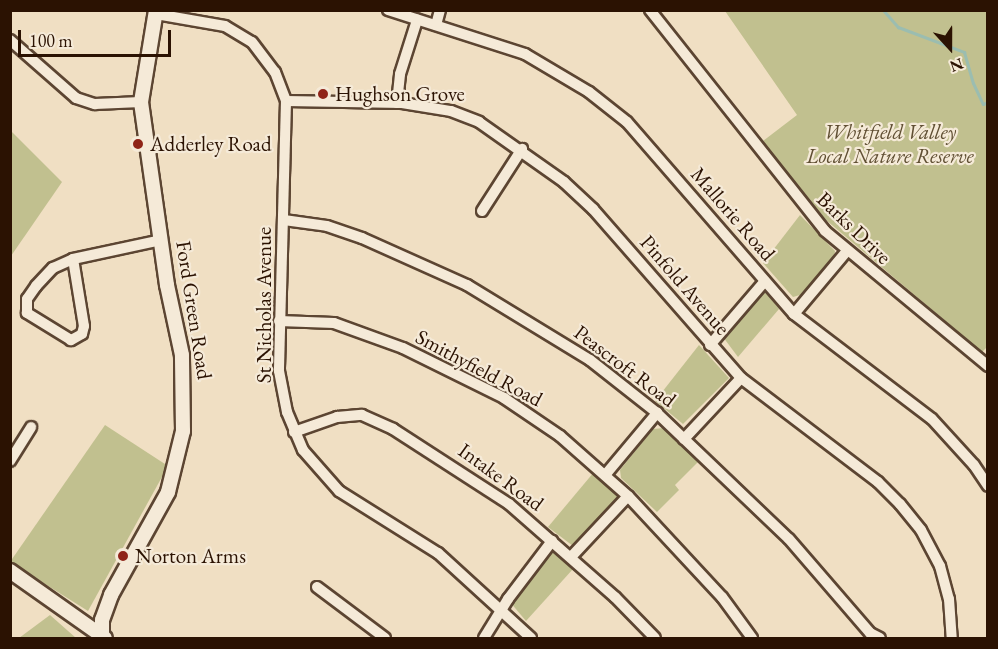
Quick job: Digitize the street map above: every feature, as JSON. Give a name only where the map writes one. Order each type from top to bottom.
[{"type":"main road","name":"Ford Green Road","points":[[104,637],[102,620],[111,595],[168,492],[183,431],[182,355],[141,102],[156,12]]},
{"type":"main road","points":[[10,571],[104,637]]},
{"type":"street","points":[[388,10],[417,20],[399,75],[397,103]]},
{"type":"street","points":[[436,25],[440,10]]},
{"type":"street","name":"Barks Drive","points":[[650,10],[803,208],[846,252],[987,366]]},
{"type":"street","name":"St Nicholas Avenue","points":[[156,12],[225,26],[252,42],[276,72],[286,101],[279,321],[282,394],[294,432],[311,462],[332,485],[438,553],[500,613],[531,639]]},
{"type":"street","name":"Mallorie Road","points":[[417,20],[525,54],[589,92],[627,122],[794,314],[932,419],[974,465],[987,486]]},
{"type":"street","points":[[10,40],[76,98],[95,104],[141,102]]},
{"type":"street","name":"Pinfold Avenue","points":[[286,101],[397,103],[451,111],[480,122],[522,149],[593,209],[741,378],[878,482],[900,504],[921,530],[940,566],[949,599],[952,639]]},
{"type":"street","points":[[482,211],[522,149]]},
{"type":"street","name":"Peascroft Road","points":[[284,220],[327,226],[362,238],[467,285],[590,360],[657,413],[789,539],[870,633],[880,639]]},
{"type":"street","points":[[73,259],[84,326],[82,334],[71,340],[27,313],[26,307],[36,286],[53,268],[73,259],[162,240]]},
{"type":"street","points":[[794,314],[846,252]]},
{"type":"street","points":[[710,345],[765,281]]},
{"type":"street","name":"Smithyfield Road","points":[[279,321],[334,323],[403,348],[504,398],[560,436],[606,474],[722,597],[752,639]]},
{"type":"street","points":[[684,439],[741,378]]},
{"type":"street","points":[[606,474],[657,413]]},
{"type":"street","name":"Intake Road","points":[[294,432],[336,417],[362,415],[461,470],[509,504],[571,557],[655,639]]},
{"type":"street","points":[[10,461],[31,427]]},
{"type":"street","points":[[571,557],[628,496]]},
{"type":"street","points":[[483,639],[552,541]]},
{"type":"street","points":[[317,587],[385,639]]},
{"type":"green space","name":"Whitfield Valley Local Nature Reserve","points":[[725,11],[987,11],[988,346],[982,352],[813,209],[763,141],[797,115]]},
{"type":"green space","points":[[11,131],[62,182],[11,256]]},
{"type":"green space","points":[[800,215],[835,251],[834,259],[800,295],[793,297],[763,263]]},
{"type":"green space","points":[[766,292],[779,309],[738,357],[723,337],[757,295]]},
{"type":"green space","points":[[699,345],[729,378],[683,424],[655,401]]},
{"type":"green space","points":[[105,425],[168,466],[88,611],[10,562]]},
{"type":"green space","points":[[664,428],[700,460],[675,485],[679,490],[657,512],[621,478],[620,470],[653,429]]},
{"type":"green space","points":[[594,472],[618,493],[619,498],[573,546],[548,527]]},
{"type":"green space","points":[[550,553],[555,553],[573,569],[526,621],[510,602]]},
{"type":"green space","points":[[50,615],[76,638],[19,638]]},
{"type":"waterway","points":[[883,10],[898,27],[964,52],[973,83],[983,104],[988,102]]},
{"type":"place","name":"Hughson Grove","points":[[323,94]]},
{"type":"place","name":"Adderley Road","points":[[138,144]]},
{"type":"place","name":"Norton Arms","points":[[123,556]]}]
